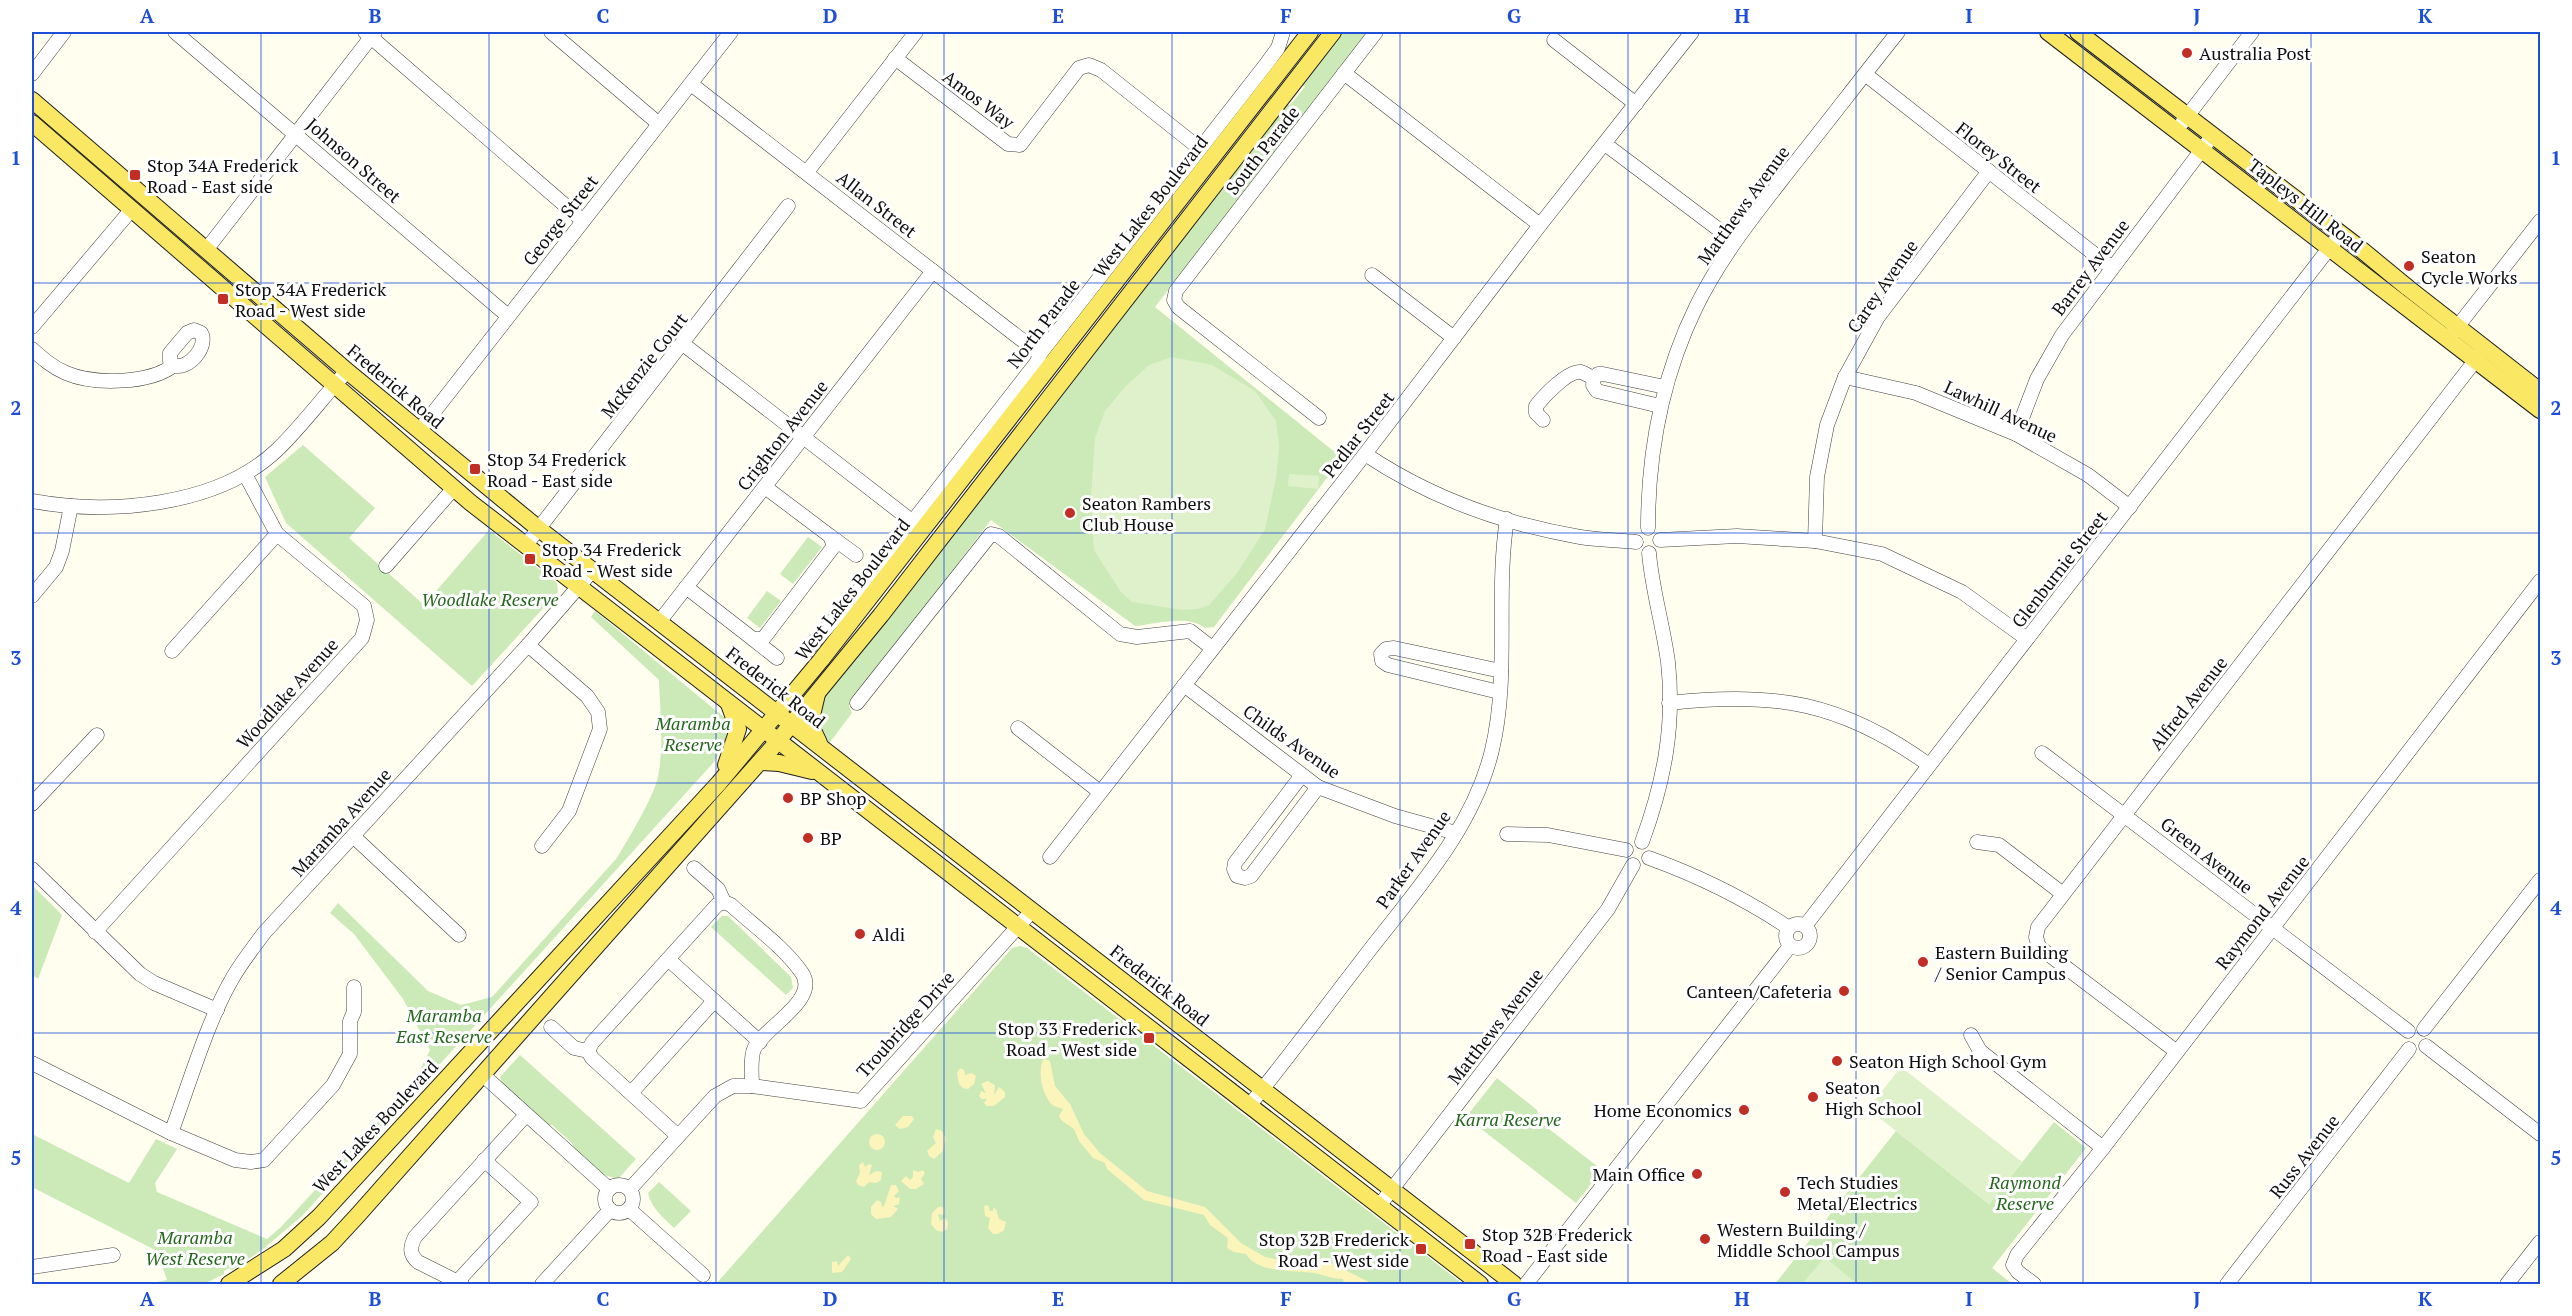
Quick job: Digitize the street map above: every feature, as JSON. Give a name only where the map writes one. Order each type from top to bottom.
[{"type":"main road","name":"West Lakes Boulevard","points":[[229,1284],[284,1249],[319,1217],[719,783],[821,660],[1310,32]]},
{"type":"main road","name":"West Lakes Boulevard","points":[[280,1284],[332,1243],[778,741],[888,606],[1334,32]]},
{"type":"main road","name":"Tapleys Hill Road","points":[[2048,32],[2330,248],[2480,354],[2541,391]]},
{"type":"main road","name":"Tapleys Hill Road","points":[[2080,32],[2341,234],[2452,333]]},
{"type":"main road","name":"Frederick Road","points":[[32,100],[347,371],[540,529],[1514,1284]]},
{"type":"main road","points":[[32,123],[454,488],[526,546],[1480,1284]]},
{"type":"main road","name":"Tapleys Hill Road","points":[[2480,354],[2541,410]]},
{"type":"main road","points":[[747,689],[769,693],[794,692]]},
{"type":"main road","points":[[818,690],[810,724],[820,745]]},
{"type":"main road","points":[[719,783],[733,750],[738,729],[729,704]]},
{"type":"main road","points":[[760,762],[779,763],[819,772]]},
{"type":"street","points":[[32,74],[64,32]]},
{"type":"street","name":"Johnson Street","points":[[175,32],[508,316]]},
{"type":"street","points":[[551,32],[659,124]]},
{"type":"street","name":"George Street","points":[[419,431],[731,32]]},
{"type":"street","points":[[807,172],[916,32]]},
{"type":"street","name":"North Parade","points":[[806,651],[853,598],[913,522],[1199,148],[1268,63],[1278,48],[1283,32]]},
{"type":"street","name":"South Parade","points":[[1319,418],[1178,307],[1174,300],[1176,291],[1376,32]]},
{"type":"street","name":"Pedlar Street","points":[[1050,857],[1692,32]]},
{"type":"street","name":"Matthews Avenue","points":[[1648,528],[1650,466],[1660,406],[1695,307],[1734,241],[1898,32]]},
{"type":"street","points":[[2069,47],[2080,32]]},
{"type":"street","points":[[2176,130],[2252,32]]},
{"type":"street","points":[[206,250],[296,134],[370,33],[582,220]]},
{"type":"street","points":[[1554,40],[1636,104]]},
{"type":"street","name":"Amos Way","points":[[895,57],[1008,144],[1020,145],[1079,68],[1089,65],[1101,70],[1199,148]]},
{"type":"street","points":[[1344,73],[1540,225]]},
{"type":"street","name":"Florey Street","points":[[1865,74],[2112,268]]},
{"type":"street","name":"Allan Street","points":[[691,84],[1040,354]]},
{"type":"street","name":"Barrey Avenue","points":[[2016,434],[2037,379],[2062,334],[2213,135]]},
{"type":"street","points":[[1605,144],[1734,241]]},
{"type":"street","name":"Carey Avenue","points":[[1815,541],[1817,477],[1827,425],[1845,377],[1878,317],[1989,171]]},
{"type":"street","name":"McKenzie Court","points":[[526,546],[788,206]]},
{"type":"street","points":[[32,327],[132,209]]},
{"type":"street","points":[[2452,333],[2541,220]]},
{"type":"street","name":"Glenburnie Street","points":[[1805,926],[2341,234]]},
{"type":"street","name":"Crighton Avenue","points":[[659,622],[933,271]]},
{"type":"street","points":[[1372,275],[1454,338]]},
{"type":"street","points":[[683,344],[913,522]]},
{"type":"street","points":[[32,349],[47,363],[67,374],[94,380],[153,377],[174,365]]},
{"type":"street","name":"Alfred Avenue","points":[[2177,1052],[2040,947],[2036,937],[2038,927],[2480,354]]},
{"type":"street","points":[[32,501],[71,506],[136,506],[195,495],[245,474],[275,452],[347,371]]},
{"type":"street","points":[[1543,420],[1536,413],[1536,406],[1561,381],[1571,374],[1580,372],[1594,378]]},
{"type":"street","points":[[1660,406],[1597,391],[1593,386],[1594,378],[1598,374],[1603,374],[1665,387]]},
{"type":"street","name":"Lawhill Avenue","points":[[1845,377],[1916,393],[2016,434],[2088,475],[2130,507]]},
{"type":"street","points":[[1365,454],[1401,478],[1441,496],[1507,519],[1582,537],[1636,542]]},
{"type":"street","name":"Woodlake Avenue","points":[[95,932],[362,638],[367,620],[364,606],[277,534],[245,474]]},
{"type":"street","points":[[765,487],[856,555]]},
{"type":"street","points":[[386,566],[454,488]]},
{"type":"street","points":[[32,596],[56,567],[62,551],[71,506]]},
{"type":"street","name":"Parker Avenue","points":[[1249,1106],[1425,879],[1456,833],[1482,783],[1492,752],[1497,725],[1501,671],[1503,545],[1507,519]]},
{"type":"street","points":[[1648,528],[1655,531],[1660,540],[1657,549],[1649,553],[1640,550],[1636,542],[1639,532],[1648,528]]},
{"type":"street","points":[[172,651],[277,534]]},
{"type":"street","points":[[857,703],[983,541],[991,534],[999,536],[1120,634],[1137,637],[1190,631],[1212,648]]},
{"type":"street","points":[[753,639],[763,639],[834,546],[830,536]]},
{"type":"street","points":[[1660,540],[1737,536],[1815,541],[1882,554],[1962,592],[2027,639]]},
{"type":"street","points":[[1642,842],[1658,797],[1667,760],[1669,703],[1668,663],[1649,553]]},
{"type":"street","name":"Maramba Avenue","points":[[171,1133],[217,1010],[231,980],[264,933],[528,645],[593,570]]},
{"type":"street","name":"Raymond Avenue","points":[[2034,1284],[2018,1272],[2013,1265],[2017,1255],[2103,1148],[2541,581]]},
{"type":"street","points":[[686,587],[777,658]]},
{"type":"street","points":[[821,660],[822,631]]},
{"type":"street","points":[[528,645],[587,696],[598,712],[600,729],[569,811],[542,846]]},
{"type":"street","points":[[1499,692],[1388,665],[1382,661],[1381,654],[1386,649],[1394,648],[1501,671]]},
{"type":"street","name":"Childs Avenue","points":[[1184,685],[1318,787],[1395,816],[1456,833]]},
{"type":"street","points":[[1669,703],[1710,698],[1754,698],[1797,703],[1855,721],[1900,743],[1929,765]]},
{"type":"street","points":[[1018,728],[1100,792]]},
{"type":"street","points":[[32,804],[97,735]]},
{"type":"street","name":"Green Avenue","points":[[2042,753],[2408,1031]]},
{"type":"street","points":[[1302,775],[1234,863],[1237,876],[1245,878],[1251,876],[1318,787]]},
{"type":"street","points":[[1507,834],[1548,835],[1626,850]]},
{"type":"street","points":[[354,836],[459,935]]},
{"type":"street","points":[[1626,850],[1634,842],[1642,842],[1648,847],[1649,858]]},
{"type":"street","points":[[1977,842],[1999,845],[2063,894]]},
{"type":"street","points":[[1626,850],[1628,860],[1633,865],[1643,864],[1649,858]]},
{"type":"street","points":[[1649,858],[1711,882],[1754,905],[1789,928]]},
{"type":"street","name":"Matthews Avenue","points":[[1378,1206],[1608,909],[1633,865]]},
{"type":"street","points":[[694,868],[718,889],[724,902],[731,905],[789,958],[805,978],[807,986],[804,996],[754,1049],[752,1086]]},
{"type":"street","points":[[32,869],[140,974],[154,983],[217,1010]]},
{"type":"street","points":[[2424,1029],[2541,880]]},
{"type":"street","points":[[588,1051],[592,1042],[717,905],[724,902]]},
{"type":"street","points":[[1017,928],[1032,911]]},
{"type":"street","points":[[1795,924],[1805,926],[1810,936],[1807,943],[1801,948],[1790,946],[1786,939],[1789,928],[1795,924]]},
{"type":"street","name":"Troubridge Drive","points":[[630,1189],[722,1090],[733,1086],[752,1086],[861,1101],[1017,928]]},
{"type":"street","points":[[1526,1284],[1790,946]]},
{"type":"street","points":[[668,959],[760,1042]]},
{"type":"street","points":[[32,1063],[171,1133],[236,1160],[251,1162],[264,1160],[333,1085],[350,1054],[350,1021],[354,1012],[354,987]]},
{"type":"street","points":[[631,1093],[714,1001]]},
{"type":"street","points":[[551,1027],[574,1048],[588,1051],[592,1058],[678,1136]]},
{"type":"street","points":[[2417,1027],[2424,1029],[2428,1035],[2426,1046],[2420,1051],[2409,1049],[2405,1042],[2408,1031],[2417,1027]]},
{"type":"street","points":[[1971,1035],[1980,1051],[2103,1148]]},
{"type":"street","points":[[2426,1046],[2541,1134]]},
{"type":"street","name":"Russ Avenue","points":[[2227,1284],[2409,1049]]},
{"type":"street","points":[[483,1075],[609,1189]]},
{"type":"street","points":[[484,1160],[531,1202],[460,1283],[418,1262],[412,1256],[410,1246],[415,1237],[484,1160],[526,1115]]},
{"type":"street","points":[[622,1184],[630,1189],[634,1197],[629,1209],[617,1213],[610,1210],[605,1202],[609,1189],[622,1184]]},
{"type":"street","points":[[629,1209],[703,1275]]},
{"type":"street","points":[[542,1284],[610,1210]]},
{"type":"street","points":[[2507,1284],[2541,1242]]},
{"type":"street","points":[[32,1264],[113,1255]]},
{"type":"green space","points":[[1342,32],[1368,32],[1155,307],[1342,458],[1214,627],[1205,628],[1198,624],[1180,621],[1135,626],[991,520],[853,700],[849,706],[852,713],[827,746],[816,728],[826,694],[1286,103],[1290,105],[1305,87],[1301,84]]},
{"type":"green space","points":[[1172,357],[1212,365],[1255,391],[1276,421],[1279,447],[1276,478],[1265,529],[1238,572],[1209,605],[1198,609],[1183,610],[1132,602],[1121,592],[1094,550],[1091,498],[1095,438],[1105,411],[1125,387],[1149,365]]},
{"type":"green space","name":"Woodlake Reserve","points":[[303,445],[375,508],[349,538],[424,605],[489,530],[557,583],[558,592],[472,686],[286,523],[265,477]]},
{"type":"green space","points":[[1289,474],[1319,476],[1318,489],[1288,486]]},
{"type":"green space","points":[[808,537],[822,547],[793,584],[780,574]]},
{"type":"green space","points":[[767,591],[781,601],[760,628],[747,618]]},
{"type":"green space","points":[[595,611],[725,718],[727,736],[714,762],[302,1216],[263,1249],[232,1270],[229,1268],[224,1271],[224,1274],[204,1284],[147,1284],[167,1280],[157,1251],[32,1187],[32,1134],[129,1183],[156,1139],[177,1149],[155,1183],[157,1192],[267,1239],[281,1227],[414,1082],[430,1050],[403,999],[354,934],[330,913],[338,903],[428,991],[461,1005],[492,997],[616,859],[646,807],[658,777],[660,765],[659,680],[591,617]]},
{"type":"green space","points":[[32,885],[62,915],[38,979],[32,975]]},
{"type":"green space","points":[[722,916],[728,916],[791,977],[793,988],[786,995],[711,927]]},
{"type":"green space","points":[[1020,946],[1027,948],[1463,1284],[716,1284],[1012,948]]},
{"type":"green space","points":[[520,1055],[636,1159],[618,1179],[601,1174],[552,1125],[546,1125],[503,1086],[500,1077]]},
{"type":"green space","points":[[1901,1067],[2022,1162],[1989,1204],[1868,1109]]},
{"type":"green space","name":"Karra Reserve","points":[[1497,1078],[1537,1110],[1540,1122],[1597,1166],[1598,1175],[1576,1203],[1466,1117]]},
{"type":"green space","name":"Raymond Reserve","points":[[2054,1122],[2086,1148],[1992,1268],[2010,1284],[1775,1284],[1896,1131],[1989,1204]]},
{"type":"green space","points":[[659,1182],[691,1211],[674,1228],[658,1212],[648,1193]]},
{"type":"green space","points":[[1825,1257],[1857,1284],[1802,1284]]},
{"type":"sand","points":[[1044,1059],[1050,1061],[1055,1086],[1070,1104],[1084,1134],[1100,1153],[1147,1191],[1205,1207],[1241,1243],[1265,1257],[1281,1260],[1309,1258],[1325,1260],[1373,1284],[1344,1284],[1343,1279],[1314,1273],[1277,1270],[1259,1265],[1246,1254],[1227,1248],[1228,1238],[1210,1225],[1204,1215],[1144,1200],[1107,1169],[1105,1163],[1093,1158],[1079,1141],[1074,1129],[1061,1120],[1059,1116],[1063,1109],[1050,1102],[1042,1084],[1041,1070]]},
{"type":"sand","points":[[960,1068],[964,1070],[965,1075],[972,1073],[976,1076],[974,1084],[968,1089],[959,1084],[957,1073]]},
{"type":"sand","points":[[987,1081],[995,1085],[994,1095],[999,1087],[1005,1092],[1005,1097],[994,1106],[987,1106],[984,1103],[987,1099],[979,1096],[981,1091],[986,1093],[981,1084]]},
{"type":"sand","points":[[903,1116],[912,1116],[914,1119],[908,1127],[900,1129],[895,1125]]},
{"type":"sand","points":[[936,1129],[942,1131],[946,1138],[943,1151],[934,1159],[927,1151],[936,1143],[933,1137]]},
{"type":"sand","points":[[874,1134],[880,1134],[885,1142],[883,1148],[874,1150],[869,1145],[869,1139]]},
{"type":"sand","points":[[863,1162],[865,1167],[872,1165],[869,1175],[877,1171],[882,1172],[881,1180],[876,1183],[869,1182],[864,1187],[858,1185],[856,1181],[860,1173],[859,1165]]},
{"type":"sand","points":[[913,1170],[918,1172],[923,1170],[925,1173],[921,1179],[924,1184],[916,1189],[910,1189],[901,1181],[906,1176],[910,1180],[913,1177]]},
{"type":"sand","points":[[891,1185],[896,1185],[899,1191],[894,1196],[900,1197],[899,1204],[893,1206],[898,1209],[891,1217],[876,1219],[871,1214],[871,1207],[877,1200],[881,1202],[882,1207],[884,1206]]},
{"type":"sand","points":[[988,1205],[990,1211],[993,1211],[993,1208],[996,1209],[999,1219],[1006,1222],[1004,1230],[998,1234],[993,1234],[988,1228],[990,1218],[985,1216],[984,1206]]},
{"type":"sand","points":[[938,1207],[943,1207],[945,1211],[943,1215],[938,1214],[940,1221],[945,1218],[948,1222],[947,1229],[942,1232],[936,1230],[931,1224],[932,1213]]},
{"type":"sand","points":[[848,1255],[851,1259],[842,1272],[832,1273],[832,1262],[837,1261],[838,1266]]},
{"type":"place","name":"Australia Post","points":[[2187,53]]},
{"type":"place","name":"Stop 34A Frederick Road - East side","points":[[135,175]]},
{"type":"place","name":"Seaton Cycle Works","points":[[2409,266]]},
{"type":"place","name":"Stop 34A Frederick Road - West side","points":[[223,299]]},
{"type":"place","name":"Stop 34 Frederick Road - East side","points":[[475,469]]},
{"type":"place","name":"Seaton Rambers Club House","points":[[1070,513]]},
{"type":"place","name":"Stop 34 Frederick Road - West side","points":[[530,559]]},
{"type":"place","name":"BP Shop","points":[[788,798]]},
{"type":"place","name":"BP","points":[[808,838]]},
{"type":"place","name":"Aldi","points":[[860,934]]},
{"type":"place","name":"Eastern Building / Senior Campus","points":[[1923,962]]},
{"type":"place","name":"Canteen/Cafeteria","points":[[1844,991]]},
{"type":"place","name":"Stop 33 Frederick Road - West side","points":[[1149,1038]]},
{"type":"place","name":"Seaton High School Gym","points":[[1837,1061]]},
{"type":"place","name":"Seaton High School","points":[[1813,1097]]},
{"type":"place","name":"Home Economics","points":[[1744,1110]]},
{"type":"place","name":"Main Office","points":[[1697,1174]]},
{"type":"place","name":"Tech Studies Metal/Electrics","points":[[1785,1192]]},
{"type":"place","name":"Western Building / Middle School Campus","points":[[1705,1239]]},
{"type":"place","name":"Stop 32B Frederick Road - East side","points":[[1470,1244]]},
{"type":"place","name":"Stop 32B Frederick Road - West side","points":[[1421,1249]]},
{"type":"park label","name":"Maramba Reserve","points":[[693,733]]},
{"type":"park label","name":"Maramba East Reserve","points":[[444,1025]]},
{"type":"park label","name":"Maramba West Reserve","points":[[195,1247]]}]
